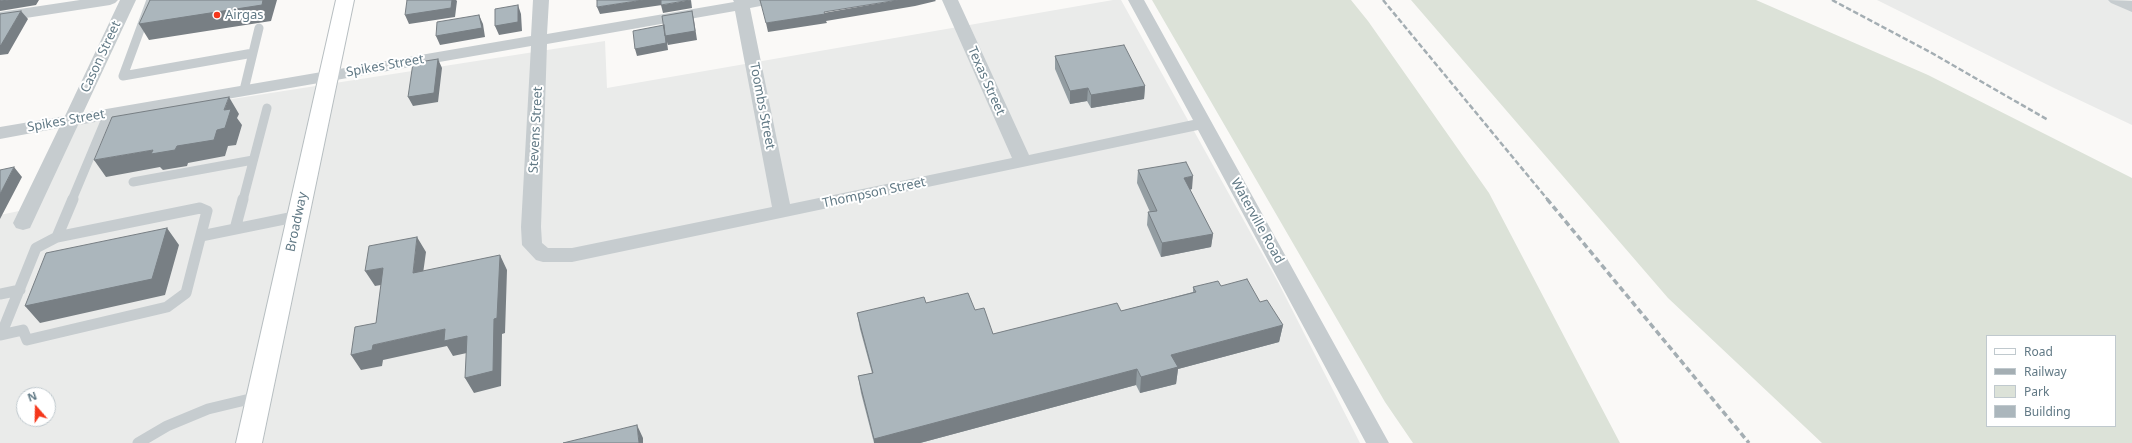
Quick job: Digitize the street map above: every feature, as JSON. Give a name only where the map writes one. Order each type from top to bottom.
[{"type":"main road","name":"Broadway","points":[[249,443],[345,0]]},
{"type":"street","points":[[0,17],[110,0]]},
{"type":"street","name":"Cason Street","points":[[23,222],[128,0]]},
{"type":"street","name":"Stevens Street","points":[[541,0],[541,38],[531,227],[532,244],[543,255]]},
{"type":"street","name":"Spikes Street","points":[[0,133],[742,2],[771,0]]},
{"type":"street","name":"Texas Street","points":[[950,0],[1023,162]]},
{"type":"street","name":"Waterville Road","points":[[1136,0],[1378,443]]},
{"type":"street","points":[[2116,0],[2132,6]]},
{"type":"street","name":"Toombs Street","points":[[742,2],[782,212]]},
{"type":"street","name":"Thompson Street","points":[[543,255],[572,255],[1204,123]]},
{"type":"lane","points":[[151,0],[123,76],[253,53]]},
{"type":"lane","points":[[244,90],[259,28]]},
{"type":"lane","points":[[235,229],[267,108]]},
{"type":"lane","points":[[57,237],[108,114]]},
{"type":"lane","points":[[133,182],[253,160]]},
{"type":"lane","points":[[200,208],[207,211],[186,293],[167,307],[27,340],[23,330],[1,335],[36,248],[57,237],[200,208]]},
{"type":"lane","points":[[201,236],[299,216]]},
{"type":"lane","points":[[0,294],[20,290]]},
{"type":"lane","points":[[138,443],[167,426],[208,409],[259,397]]},
{"type":"shaded area","points":[[1113,0],[1121,0],[1278,282],[1360,443],[0,443],[0,215],[19,211],[65,125],[605,41],[607,88]]},
{"type":"shaded area","points":[[1877,0],[2132,0],[2132,125],[2054,88]]},
{"type":"green space","points":[[1152,0],[1351,0],[1368,21],[1489,193],[1620,443],[1413,443],[1385,402]]},
{"type":"green space","points":[[1411,0],[1756,0],[1928,75],[2132,178],[2132,443],[1822,443],[1668,298]]},
{"type":"building","points":[[150,0],[263,0],[262,5],[139,24]]},
{"type":"building","points":[[407,0],[452,0],[451,8],[405,15]]},
{"type":"building","points":[[597,0],[643,0],[597,7]]},
{"type":"building","points":[[661,0],[690,0],[661,5]]},
{"type":"building","points":[[760,0],[898,0],[824,12],[825,14],[766,23]]},
{"type":"building","points":[[518,5],[518,22],[495,26],[495,9]]},
{"type":"building","points":[[21,11],[1,45],[0,46],[0,14]]},
{"type":"building","points":[[692,11],[695,31],[665,36],[662,16]]},
{"type":"building","points":[[479,15],[482,28],[436,36],[437,22]]},
{"type":"building","points":[[664,25],[666,43],[635,49],[633,31]]},
{"type":"building","points":[[1124,45],[1145,86],[1091,95],[1088,88],[1070,91],[1055,56]]},
{"type":"building","points":[[438,59],[434,93],[408,97],[413,63]]},
{"type":"building","points":[[229,97],[224,110],[231,109],[225,128],[217,130],[214,140],[177,146],[175,150],[151,154],[153,150],[94,160],[112,117]]},
{"type":"building","points":[[1186,162],[1193,176],[1184,178],[1213,234],[1162,243],[1148,212],[1157,211],[1138,170]]},
{"type":"building","points":[[14,167],[0,194],[0,170]]},
{"type":"building","points":[[167,228],[152,279],[25,306],[46,253]]},
{"type":"building","points":[[417,237],[413,273],[500,255],[497,318],[494,319],[493,371],[465,378],[467,336],[444,341],[445,329],[373,345],[372,350],[351,355],[355,327],[376,323],[383,268],[365,271],[369,246]]},
{"type":"building","points":[[1247,279],[1260,302],[1267,300],[1283,325],[1171,355],[1178,367],[1141,377],[1137,369],[874,439],[858,376],[873,373],[857,313],[924,297],[926,303],[968,293],[975,310],[984,308],[993,334],[1117,303],[1121,311],[1196,292],[1193,287],[1218,281],[1221,286]]},
{"type":"building","points":[[637,425],[639,443],[563,443]]},
{"type":"railway","points":[[1383,0],[1548,200]]},
{"type":"railway","points":[[1832,0],[1930,52],[2048,120]]},
{"type":"railway","points":[[1547,199],[1749,443]]},
{"type":"place","name":"Airgas","points":[[217,15]]}]
